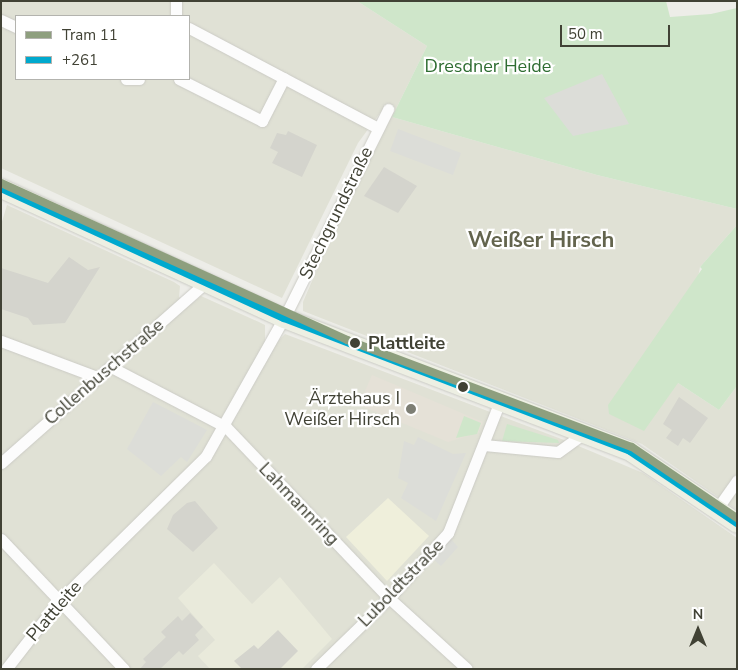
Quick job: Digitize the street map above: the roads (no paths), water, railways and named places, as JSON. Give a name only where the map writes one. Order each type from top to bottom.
[{"type":"main road","points":[[1,188],[284,318],[630,451],[737,522]]},
{"type":"street","points":[[176,1],[176,15]]},
{"type":"street","points":[[1,20],[15,27]]},
{"type":"street","points":[[190,29],[378,128]]},
{"type":"street","points":[[181,80],[262,121],[284,78]]},
{"type":"street","name":"Stechgrundstraße","points":[[284,318],[388,109]]},
{"type":"street","name":"Collenbuschstraße","points":[[1,463],[206,282]]},
{"type":"street","name":"Plattleite","points":[[6,669],[59,601],[206,456],[226,427],[284,318]]},
{"type":"street","points":[[1,341],[97,377]]},
{"type":"street","name":"Lahmannring","points":[[111,366],[226,427],[389,598],[467,669]]},
{"type":"street","name":"Luboldtstraße","points":[[316,669],[389,598],[448,534],[500,401]]},
{"type":"street","points":[[484,445],[558,452],[584,433]]},
{"type":"street","points":[[717,509],[737,480]]},
{"type":"street","points":[[1,539],[124,669]]},
{"type":"tram line","name":"11","points":[[1,183],[347,340],[632,447],[737,518]]},
{"type":"place","name":"Plattleite","points":[[355,343]]},
{"type":"place","name":"Ärztehaus I Weißer Hirsch","points":[[411,409]]},
{"type":"district","name":"Weißer Hirsch","points":[[541,241]]},
{"type":"park label","name":"Dresdner Heide","points":[[488,66]]}]
